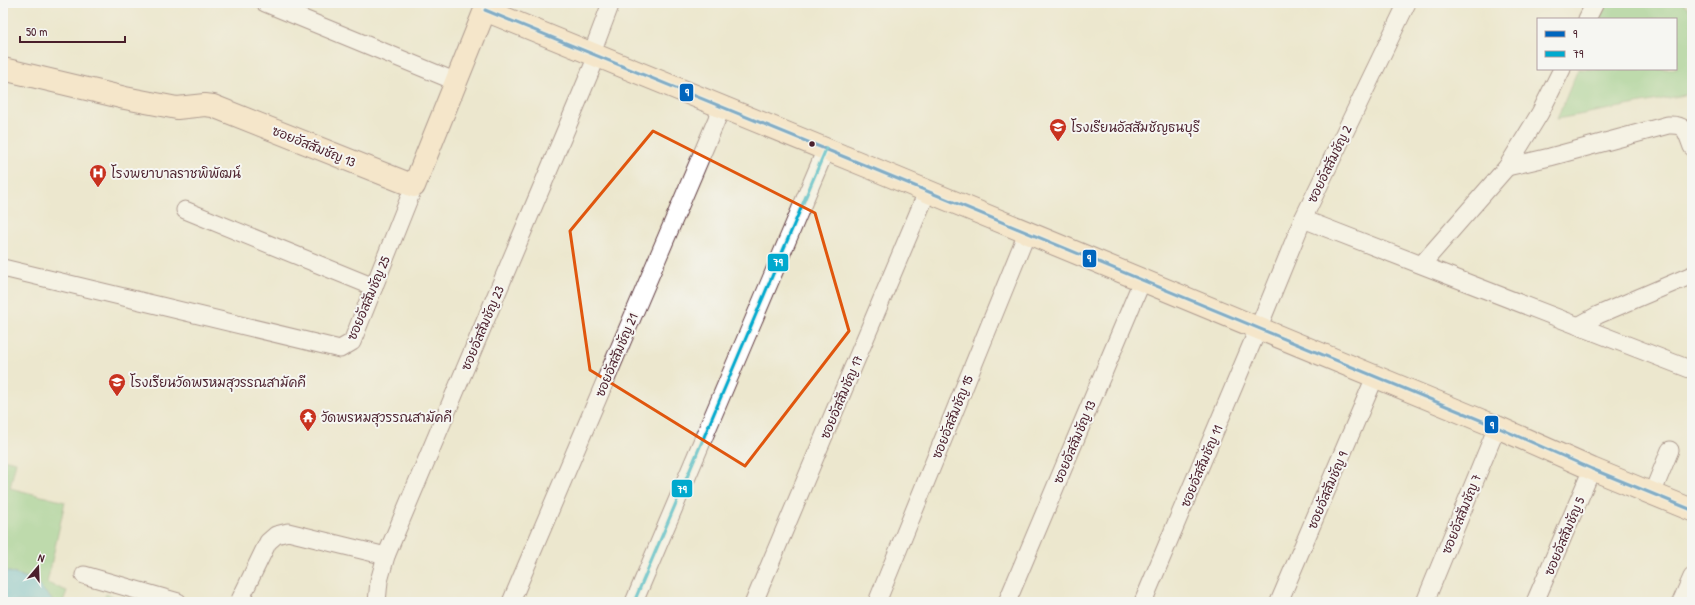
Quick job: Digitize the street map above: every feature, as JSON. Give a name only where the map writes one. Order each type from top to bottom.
[{"type":"street","points":[[265,3],[456,82]]},
{"type":"street","name":"ซอยอัสสัมชัญ 23","points":[[377,602],[379,581],[386,556],[594,54],[611,3]]},
{"type":"street","name":"ซอยอัสสัมชัญ 2","points":[[1258,329],[1303,219],[1407,3]]},
{"type":"street","points":[[1588,18],[1595,3]]},
{"type":"street","points":[[487,7],[594,54],[1496,426],[1592,470],[1692,510]]},
{"type":"street","name":"ซอยอัสสัมชัญ 25","points":[[3,268],[340,349],[352,342],[487,7]]},
{"type":"street","name":"ซอยอัสสัมชัญ 13","points":[[3,69],[125,98],[177,108],[206,105],[213,106],[414,186]]},
{"type":"street","points":[[1422,264],[1508,167],[1540,113],[1562,70]]},
{"type":"street","name":"ซอยอัสสัมชัญ 21","points":[[511,602],[722,107]]},
{"type":"street","points":[[1508,167],[1668,125],[1678,124],[1686,129],[1692,147]]},
{"type":"street","points":[[634,602],[826,150]]},
{"type":"street","name":"ซอยอัสสัมชัญ 17","points":[[754,602],[928,192]]},
{"type":"street","points":[[185,210],[374,288]]},
{"type":"street","points":[[1303,219],[1692,370]]},
{"type":"street","name":"ซอยอัสสัมชัญ 15","points":[[877,602],[1027,233]]},
{"type":"street","points":[[1578,326],[1598,315],[1692,275]]},
{"type":"street","name":"ซอยอัสสัมชัญ 13","points":[[1007,602],[1142,281]]},
{"type":"street","name":"ซอยอัสสัมชัญ 11","points":[[1143,602],[1258,329]]},
{"type":"street","name":"ซอยอัสสัมชัญ 9","points":[[1279,602],[1375,377]]},
{"type":"street","name":"ซอยอัสสัมชัญ 7","points":[[1425,602],[1496,426]]},
{"type":"street","points":[[1652,494],[1670,450]]},
{"type":"street","name":"ซอยอัสสัมชัญ 5","points":[[1535,602],[1592,470]]},
{"type":"street","points":[[239,602],[268,542],[276,535],[288,532],[386,556]]},
{"type":"street","points":[[84,575],[178,602]]},
{"type":"street","points":[[1681,602],[1692,577]]},
{"type":"highlighted area","points":[[653,131],[815,213],[849,331],[745,466],[590,370],[570,231]]},
{"type":"green space","points":[[1607,3],[1681,3],[1692,11],[1692,97],[1690,94],[1557,119],[1578,70],[1677,70],[1677,18],[1600,18]]},
{"type":"green space","points":[[3,459],[16,462],[10,488],[65,502],[47,583],[67,591],[63,602],[54,602],[34,580],[3,570]]},
{"type":"green space","points":[[106,594],[125,602],[103,602]]},
{"type":"water","points":[[3,570],[34,580],[54,602],[3,602]]},
{"type":"transit line","name":"9","points":[[485,10],[1497,427],[1592,469],[1692,510]]},
{"type":"transit line","name":"79","points":[[634,602],[826,149]]},
{"type":"place","name":"โรงเรียนอัสสัมชัญธนบุรี","points":[[1058,142]]},
{"type":"place","name":"โรงพยาบาลราชพิพัฒน์","points":[[98,188]]},
{"type":"place","name":"โรงเรียนวัดพรหมสุวรรณสามัคคี","points":[[117,397]]},
{"type":"place","name":"วัดพรหมสุวรรณสามัคคี","points":[[308,432]]}]
